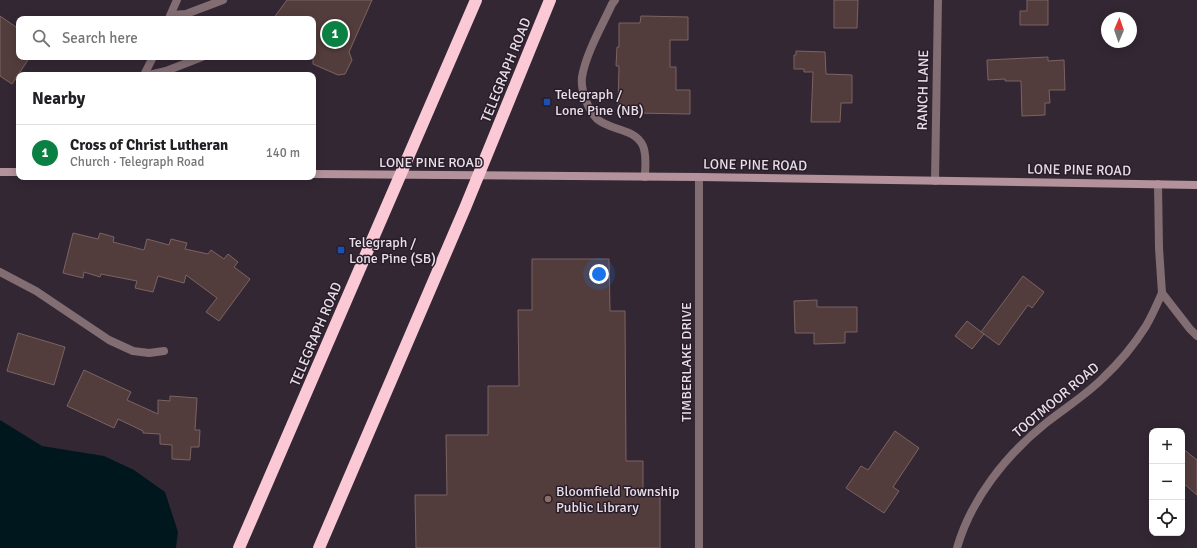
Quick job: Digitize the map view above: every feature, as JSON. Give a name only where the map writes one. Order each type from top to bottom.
[{"type":"highway","name":"TELEGRAPH ROAD","points":[[240,548],[476,0]]},
{"type":"highway","name":"TELEGRAPH ROAD","points":[[319,548],[479,175],[550,0]]},
{"type":"street","points":[[170,16],[177,0]]},
{"type":"street","points":[[175,16],[186,14],[224,0]]},
{"type":"street","points":[[615,0],[587,60],[582,76],[582,90],[590,110],[598,119],[604,124],[631,134],[640,141],[645,150],[645,176]]},
{"type":"street","name":"RANCH LANE","points":[[935,180],[938,0]]},
{"type":"street","points":[[146,72],[152,60]]},
{"type":"street","points":[[159,72],[194,60]]},
{"type":"street","points":[[0,172],[16,172]]},
{"type":"street","name":"LONE PINE ROAD","points":[[316,174],[645,176],[1197,185]]},
{"type":"street","name":"TIMBERLAKE DRIVE","points":[[699,177],[699,548]]},
{"type":"street","points":[[1158,184],[1159,248],[1162,293],[1197,336]]},
{"type":"street","points":[[0,272],[36,291],[110,340],[134,350],[149,353],[164,351]]},
{"type":"street","name":"TOOTMOOR ROAD","points":[[957,548],[961,534],[970,516],[996,473],[1030,436],[1092,389],[1128,352],[1146,325],[1162,293]]},
{"type":"shaded area","points":[[0,420],[42,446],[104,456],[134,470],[165,492],[178,532],[176,548],[0,548]]},
{"type":"building","points":[[287,0],[372,0],[349,52],[352,60],[345,74],[338,75],[313,64],[313,60],[316,60],[316,16],[275,16]]},
{"type":"building","points":[[834,0],[858,0],[857,28],[834,28]]},
{"type":"building","points":[[1027,0],[1048,0],[1048,25],[1020,25],[1020,11],[1027,11]]},
{"type":"building","points":[[0,16],[16,27],[16,60],[28,60],[20,72],[16,72],[16,78],[12,84],[0,76]]},
{"type":"building","points":[[641,16],[688,17],[688,40],[670,40],[670,67],[676,67],[676,90],[690,90],[690,114],[636,113],[636,107],[618,107],[619,66],[616,66],[617,47],[619,47],[619,23],[640,23]]},
{"type":"building","points":[[796,51],[825,52],[826,74],[852,75],[852,103],[841,103],[840,122],[811,122],[813,72],[804,72],[804,69],[794,69],[794,55],[796,55]]},
{"type":"building","points":[[1048,57],[1048,61],[1064,60],[1065,90],[1049,90],[1050,103],[1045,103],[1045,115],[1022,116],[1021,81],[1005,81],[1005,79],[988,80],[987,60]]},
{"type":"building","points":[[73,233],[98,239],[100,233],[114,237],[113,242],[144,250],[147,239],[169,245],[171,239],[187,243],[185,249],[208,254],[211,250],[224,259],[228,254],[238,262],[234,267],[250,279],[219,321],[206,312],[217,298],[186,275],[184,283],[158,276],[153,292],[135,288],[137,281],[101,274],[100,277],[84,272],[83,278],[63,273]]},
{"type":"building","points":[[532,259],[609,259],[610,311],[625,311],[626,461],[643,461],[643,492],[660,492],[660,548],[416,548],[415,495],[447,495],[446,435],[488,435],[488,386],[519,386],[518,310],[532,310]]},
{"type":"building","points":[[1023,276],[1044,292],[1032,308],[1028,305],[999,345],[981,332]]},
{"type":"building","points":[[817,300],[817,307],[857,307],[857,332],[845,332],[845,343],[814,344],[814,333],[795,333],[794,301]]},
{"type":"building","points":[[967,321],[984,334],[972,349],[955,336]]},
{"type":"building","points":[[18,333],[65,347],[54,385],[7,371]]},
{"type":"building","points":[[84,370],[131,392],[127,400],[158,414],[158,400],[170,401],[170,396],[197,398],[195,430],[200,430],[199,447],[191,447],[190,460],[172,459],[172,445],[160,444],[160,434],[143,433],[143,431],[118,419],[114,428],[67,406]]},
{"type":"building","points":[[895,431],[919,448],[893,487],[899,491],[884,513],[846,488],[861,466],[868,470]]},
{"type":"building","points":[[1185,450],[1197,460],[1197,495],[1185,485]]},
{"type":"place","name":"Cross of Christ Lutheran","points":[[335,34]]},
{"type":"place","name":"Telegraph / Lone Pine (NB)","points":[[547,102]]},
{"type":"place","name":"Telegraph / Lone Pine (SB)","points":[[341,250]]},
{"type":"place","name":"Bloomfield Township Public Library","points":[[548,499]]}]
